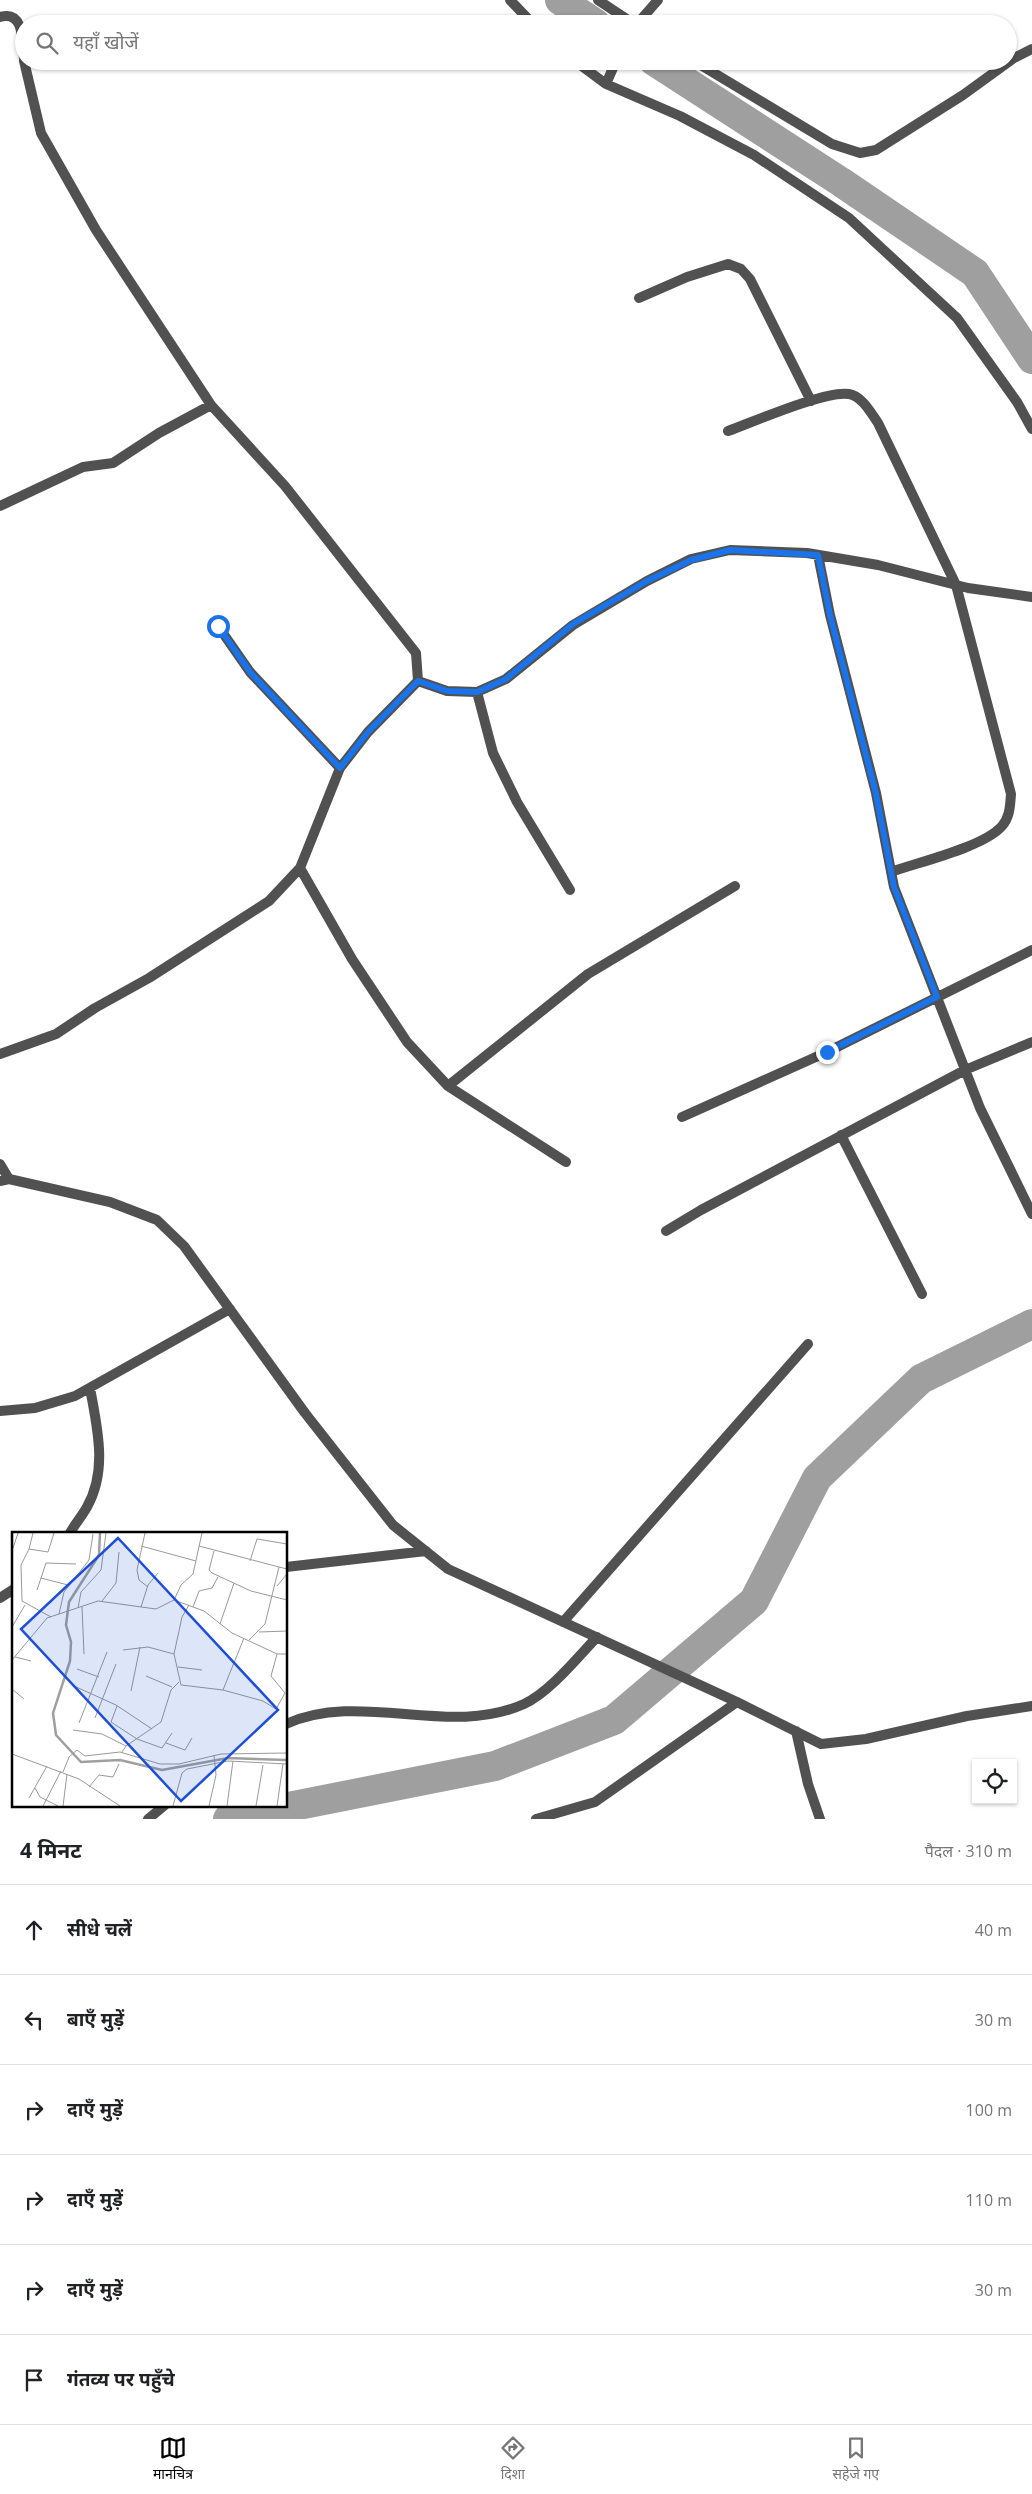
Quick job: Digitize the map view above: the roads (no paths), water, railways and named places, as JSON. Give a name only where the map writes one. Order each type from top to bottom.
[{"type":"street","points":[[510,0],[524,15]]},
{"type":"street","points":[[598,0],[622,15]]},
{"type":"street","points":[[644,15],[658,0]]},
{"type":"street","points":[[0,17],[6,15],[15,19]]},
{"type":"street","points":[[1017,56],[1032,49]]},
{"type":"street","points":[[0,1054],[56,1034],[95,1008],[149,978],[270,901],[300,868],[340,768],[368,732],[418,681],[416,653],[285,486],[211,405],[96,230],[40,133],[26,70]]},
{"type":"street","points":[[587,70],[606,84],[680,116],[754,155],[849,218],[957,318],[1017,402],[1032,429]]},
{"type":"street","points":[[606,84],[611,70]]},
{"type":"street","points":[[709,70],[832,144],[860,153],[876,150],[963,96],[998,70]]},
{"type":"street","points":[[639,298],[687,276],[728,264],[741,269],[750,279],[811,401]]},
{"type":"street","points":[[728,431],[826,396],[850,394],[862,402],[878,423],[956,585],[1011,794],[1010,814],[1002,826],[988,838],[891,872]]},
{"type":"street","points":[[0,506],[83,467],[113,463],[159,433],[211,405]]},
{"type":"street","points":[[418,681],[447,691],[477,692],[506,679],[573,624],[647,581],[691,560],[730,550],[818,555],[878,566],[956,585],[1032,597]]},
{"type":"street","points":[[818,555],[830,615],[876,794],[894,887],[980,1108],[1032,1214]]},
{"type":"street","points":[[218,626],[250,672],[340,768]]},
{"type":"street","points":[[477,692],[493,753],[517,802],[570,890]]},
{"type":"street","points":[[300,868],[352,959],[407,1042],[448,1086],[566,1162]]},
{"type":"street","points":[[448,1086],[588,974],[735,886]]},
{"type":"street","points":[[682,1118],[827,1052],[1032,950]]},
{"type":"street","points":[[666,1231],[701,1210],[965,1070],[1032,1042]]},
{"type":"street","points":[[841,1135],[922,1294]]},
{"type":"street","points":[[0,1164],[5,1180],[110,1202],[157,1220],[184,1246],[304,1413],[393,1525],[448,1569],[597,1637],[607,1644],[737,1702],[821,1744],[866,1738],[967,1716],[1032,1706]]},
{"type":"street","points":[[0,1411],[35,1408],[75,1396],[230,1309]]},
{"type":"street","points":[[563,1622],[808,1344]]},
{"type":"street","points":[[71,1532],[88,1505],[98,1474],[100,1443],[90,1388]]},
{"type":"street","points":[[288,1567],[426,1551]]},
{"type":"street","points":[[0,1598],[12,1590]]},
{"type":"street","points":[[288,1723],[299,1718],[344,1711],[468,1716],[493,1713],[524,1704],[554,1682],[597,1637]]},
{"type":"street","points":[[536,1819],[595,1802],[737,1702]]},
{"type":"street","points":[[796,1731],[808,1784],[820,1819]]},
{"type":"street","points":[[148,1819],[164,1806]]},
{"type":"waterway","points":[[560,0],[582,15]]},
{"type":"waterway","points":[[668,70],[841,182],[975,273],[1032,359]]},
{"type":"waterway","points":[[228,1819],[495,1766],[614,1720],[754,1601],[817,1478],[921,1379],[1032,1324]]}]
